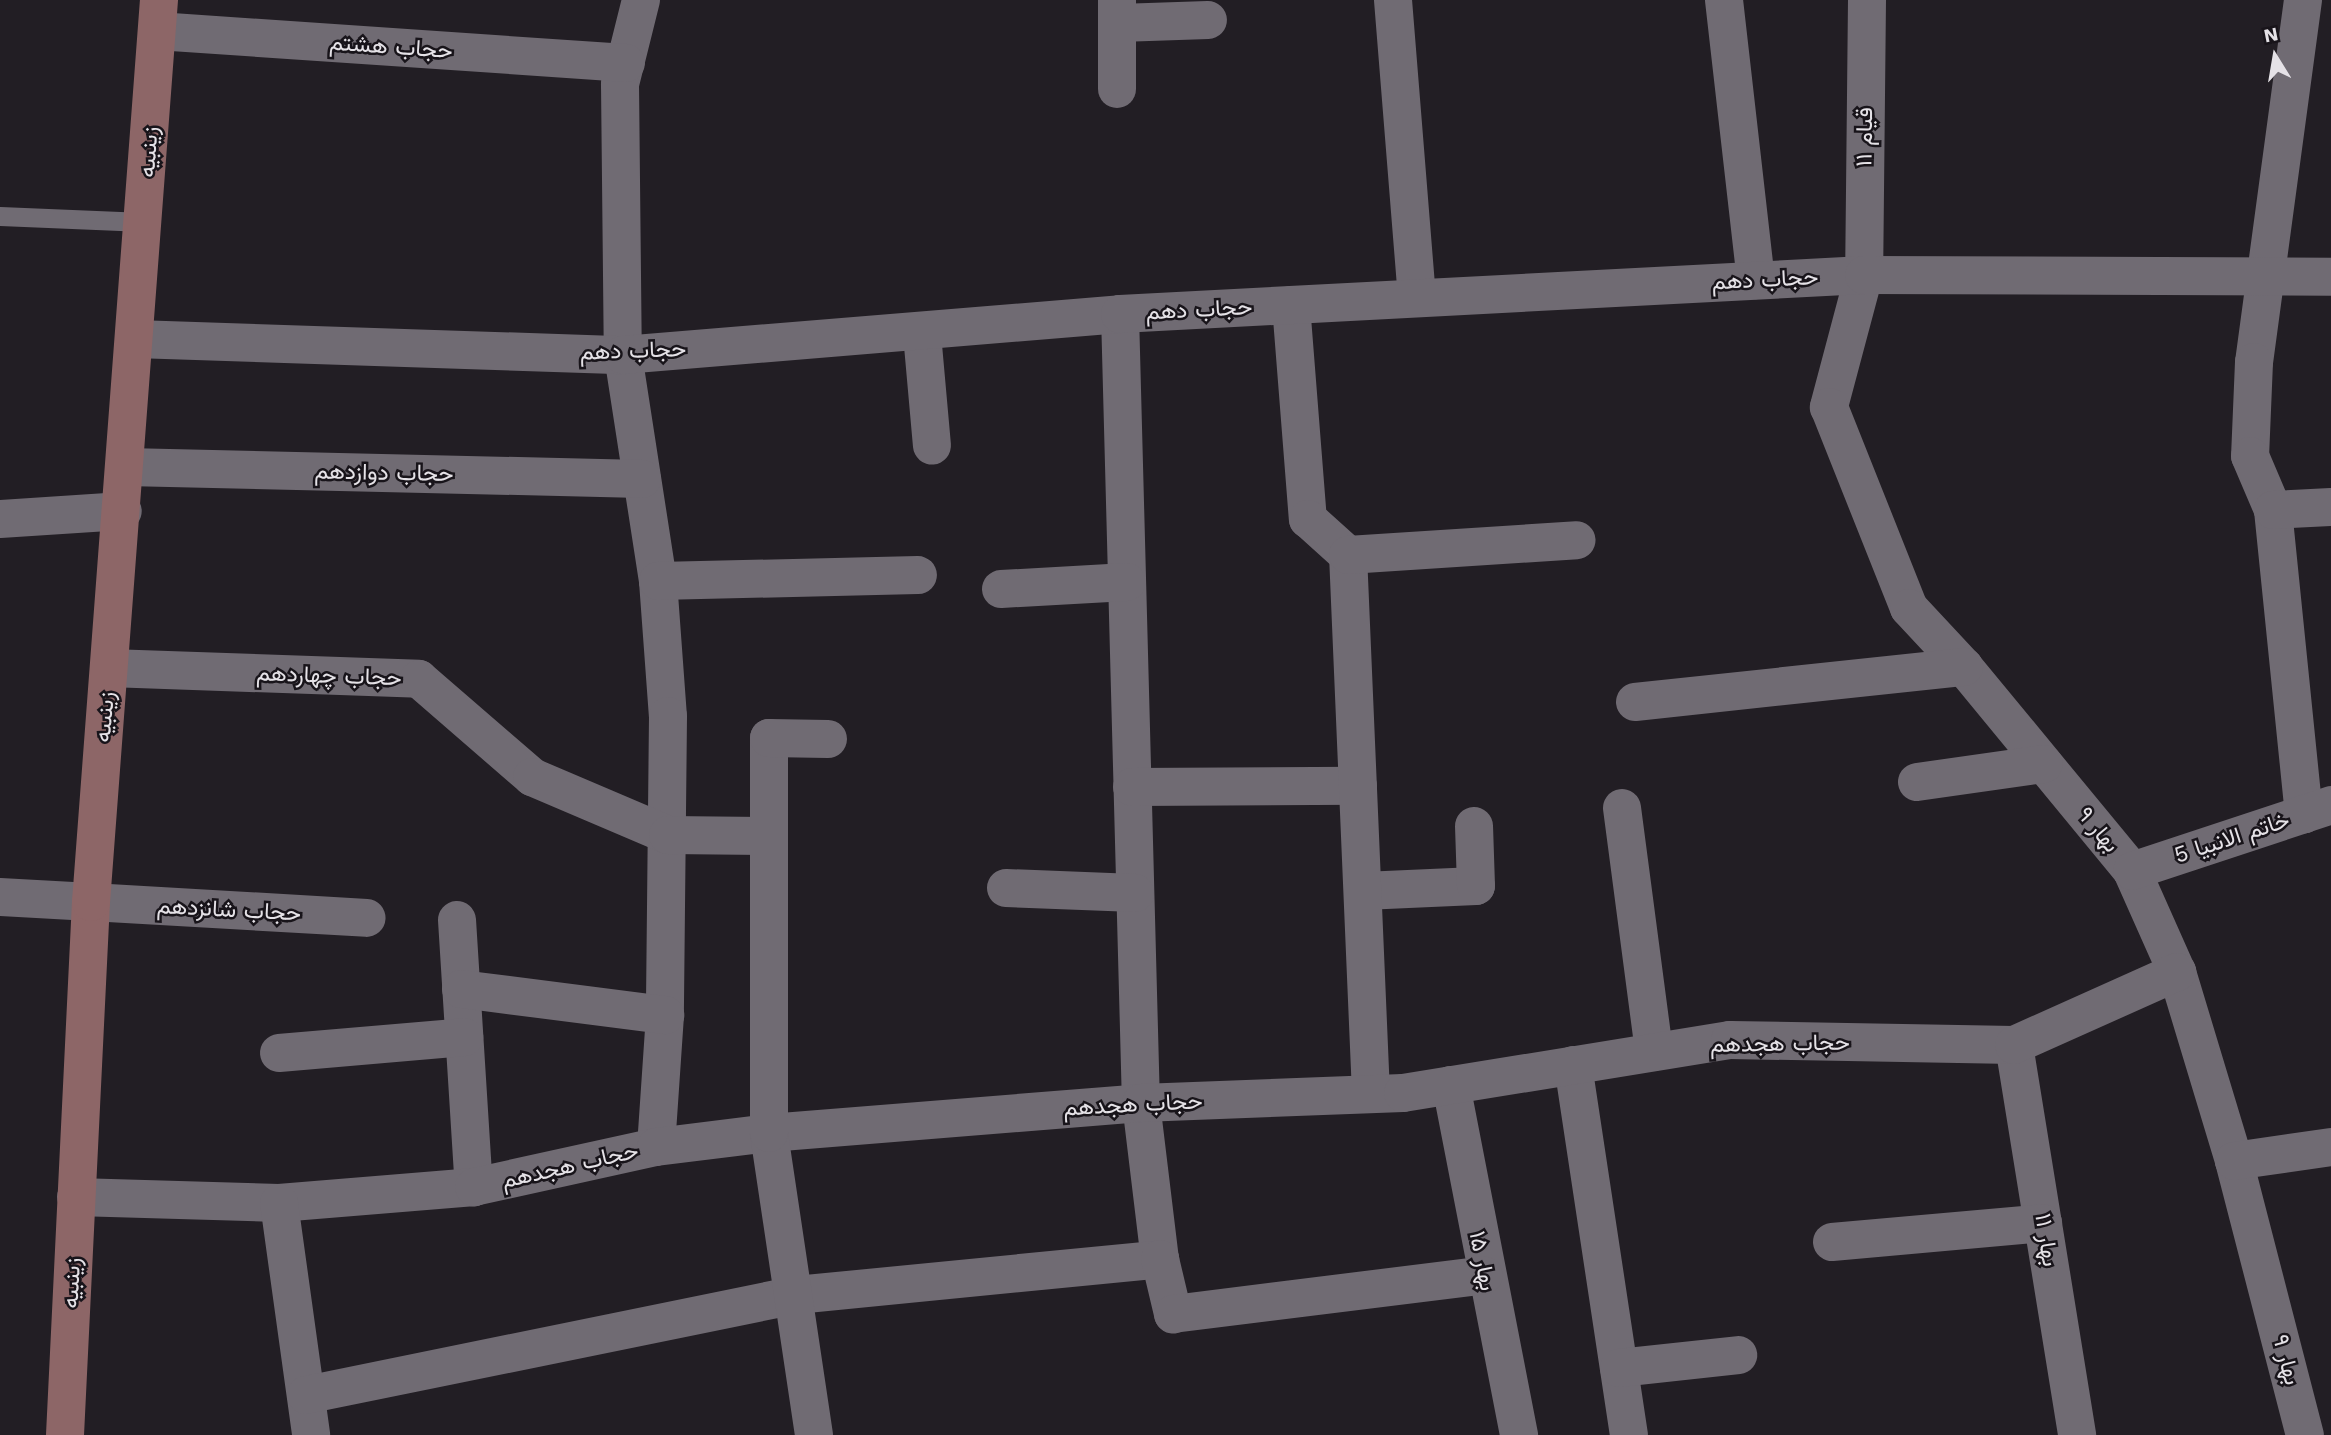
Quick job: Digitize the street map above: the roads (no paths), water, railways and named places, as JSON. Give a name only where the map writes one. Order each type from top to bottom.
[{"type":"main road","name":"زینبیه","points":[[65,1435],[90,902],[126,467],[158,15]]},
{"type":"street","points":[[641,0],[620,84],[623,355],[658,581],[668,716],[665,1015],[656,1147]]},
{"type":"street","points":[[1393,0],[1417,298]]},
{"type":"street","points":[[1724,0],[1756,280]]},
{"type":"street","name":"قیام ۱۱","points":[[1864,275],[1867,0]]},
{"type":"street","points":[[2303,0],[2264,278],[2250,456],[2273,510],[2318,809]]},
{"type":"street","points":[[1117,89],[1118,12],[1208,20]]},
{"type":"street","name":"حجاب هشتم","points":[[158,15],[626,63]]},
{"type":"street","name":"حجاب دهم","points":[[135,339],[623,355],[922,334],[1120,314],[1864,275],[2331,277]]},
{"type":"street","name":"بهار ۹","points":[[1864,275],[1829,407],[1909,608],[1964,667],[2132,871],[2177,972],[2234,1161],[2305,1435]]},
{"type":"street","points":[[1291,305],[1308,519],[1348,555],[1371,1094]]},
{"type":"street","points":[[1120,314],[1141,1102],[1160,1259],[1174,1314],[1485,1275]]},
{"type":"street","points":[[922,334],[932,446]]},
{"type":"street","name":"حجاب دوازدهم","points":[[126,467],[642,479]]},
{"type":"street","points":[[2273,510],[2331,507]]},
{"type":"street","points":[[0,519],[122,511]]},
{"type":"street","points":[[1348,555],[1577,540]]},
{"type":"street","points":[[658,581],[918,575]]},
{"type":"street","points":[[1001,589],[1127,582]]},
{"type":"street","points":[[1635,702],[1964,667]]},
{"type":"street","name":"حجاب چهاردهم","points":[[109,668],[419,679],[532,777],[668,835]]},
{"type":"street","points":[[814,1435],[796,1295],[769,1133],[769,738],[828,739]]},
{"type":"street","points":[[1917,782],[2044,764]]},
{"type":"street","points":[[1132,787],[1358,786]]},
{"type":"street","points":[[1622,808],[1654,1052]]},
{"type":"street","name":"خاتم الانبیا 5","points":[[2132,871],[2318,809]]},
{"type":"street","points":[[1363,891],[1476,886],[1474,826]]},
{"type":"street","points":[[668,835],[769,836]]},
{"type":"street","points":[[1006,888],[1136,893]]},
{"type":"street","name":"حجاب شانزدهم","points":[[0,897],[367,918]]},
{"type":"street","points":[[457,920],[474,1187]]},
{"type":"street","name":"حجاب هجدهم","points":[[76,1197],[279,1203],[474,1187],[656,1147],[769,1133],[1141,1102],[1371,1094],[1451,1085],[1730,1040],[2014,1045],[2177,972]]},
{"type":"street","points":[[461,989],[665,1015]]},
{"type":"street","points":[[279,1053],[464,1037]]},
{"type":"street","name":"بهار ۱۱","points":[[2014,1045],[2077,1435]]},
{"type":"street","points":[[1573,1065],[1629,1435]]},
{"type":"street","name":"بهار ۱۵","points":[[1451,1085],[1485,1275],[1519,1435]]},
{"type":"street","points":[[2234,1161],[2331,1146]]},
{"type":"street","points":[[279,1203],[312,1435]]},
{"type":"street","points":[[1832,1242],[2043,1223]]},
{"type":"street","points":[[306,1395],[796,1295],[1160,1259]]},
{"type":"street","points":[[1619,1367],[1738,1355]]},
{"type":"lane","points":[[0,216],[144,222]]}]
